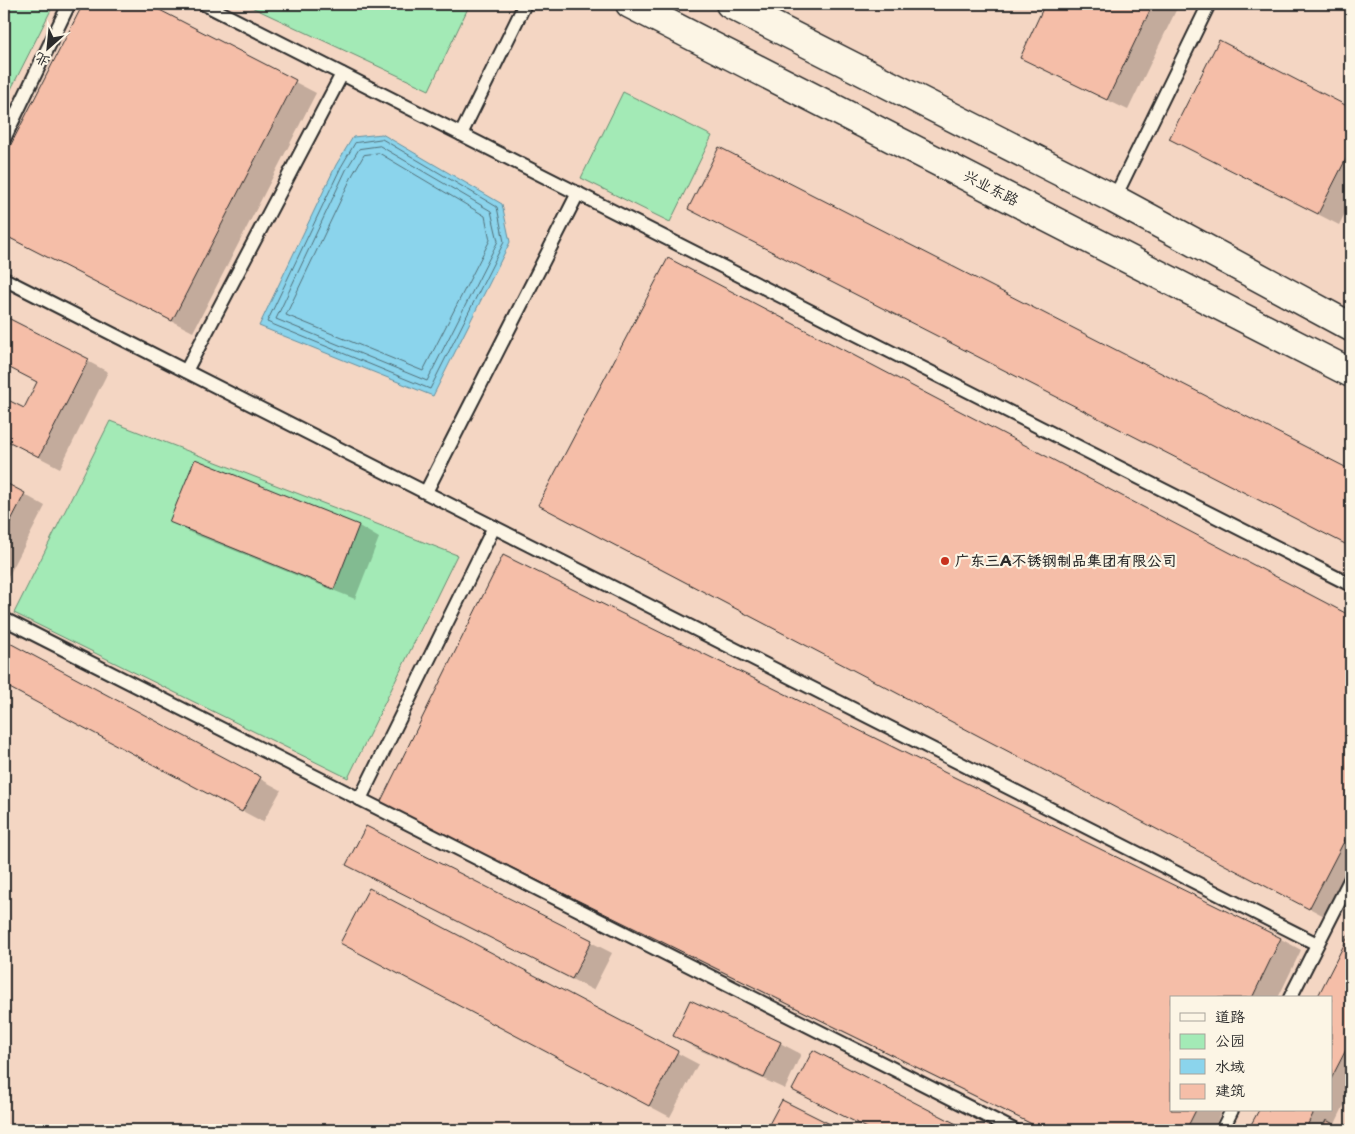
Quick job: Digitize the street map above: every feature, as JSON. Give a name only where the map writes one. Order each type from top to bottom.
[{"type":"street","name":"兴业东路","points":[[630,4],[1351,373]]},
{"type":"street","points":[[730,4],[1114,199],[1351,327]]},
{"type":"lane","points":[[4,139],[69,4]]},
{"type":"lane","points":[[204,4],[1351,585]]},
{"type":"lane","points":[[462,134],[525,4]]},
{"type":"lane","points":[[1114,199],[1209,4]]},
{"type":"lane","points":[[186,371],[342,74]]},
{"type":"lane","points":[[426,492],[578,193]]},
{"type":"lane","points":[[4,279],[1317,944]]},
{"type":"lane","points":[[360,799],[494,527]]},
{"type":"lane","points":[[4,619],[1014,1130]]},
{"type":"lane","points":[[1291,996],[1351,878]]},
{"type":"lane","points":[[1222,1130],[1231,1112]]},
{"type":"shaded area","points":[[4,4],[1351,4],[1351,1130],[4,1130]]},
{"type":"green space","points":[[4,4],[54,4],[4,103]]},
{"type":"green space","points":[[245,4],[470,4],[429,90]]},
{"type":"green space","points":[[623,92],[712,136],[670,222],[581,178]]},
{"type":"green space","points":[[110,421],[457,555],[348,778],[14,613]]},
{"type":"water","points":[[382,134],[502,204],[510,242],[433,396],[259,326],[336,165],[353,137]]},
{"type":"building","points":[[83,4],[148,4],[296,80],[172,321],[4,235],[4,158]]},
{"type":"building","points":[[1045,4],[1153,4],[1107,100],[1020,58]]},
{"type":"building","points":[[1219,40],[1351,108],[1351,149],[1318,214],[1169,139]]},
{"type":"building","points":[[719,147],[1351,470],[1351,547],[688,209]]},
{"type":"building","name":"广东三A不锈钢制品集团有限公司","points":[[668,258],[1351,616],[1351,828],[1309,909],[538,505]]},
{"type":"building","points":[[4,316],[89,359],[39,457],[4,439],[4,398],[24,408],[37,382],[4,365]]},
{"type":"building","points":[[195,459],[359,525],[334,589],[169,522]]},
{"type":"building","points":[[4,482],[25,493],[4,534]]},
{"type":"building","points":[[503,555],[1281,938],[1253,996],[1170,996],[1170,1112],[1195,1112],[1186,1130],[1044,1130],[380,803]]},
{"type":"building","points":[[4,640],[261,777],[242,812],[4,685]]},
{"type":"building","points":[[366,826],[592,940],[572,979],[346,865]]},
{"type":"building","points":[[369,888],[678,1051],[649,1106],[340,943]]},
{"type":"building","points":[[1351,931],[1351,1040],[1332,1077],[1332,996],[1318,996]]},
{"type":"building","points":[[690,1000],[781,1042],[764,1078],[673,1036]]},
{"type":"building","points":[[813,1050],[968,1130],[871,1130],[792,1090]]},
{"type":"building","points":[[782,1100],[842,1130],[766,1130]]},
{"type":"building","points":[[1258,1112],[1314,1112],[1305,1130],[1248,1130]]},
{"type":"building","points":[[1326,1120],[1345,1130],[1321,1130]]},
{"type":"place","name":"广东三A不锈钢制品集团有限公司","points":[[945,561]]}]
